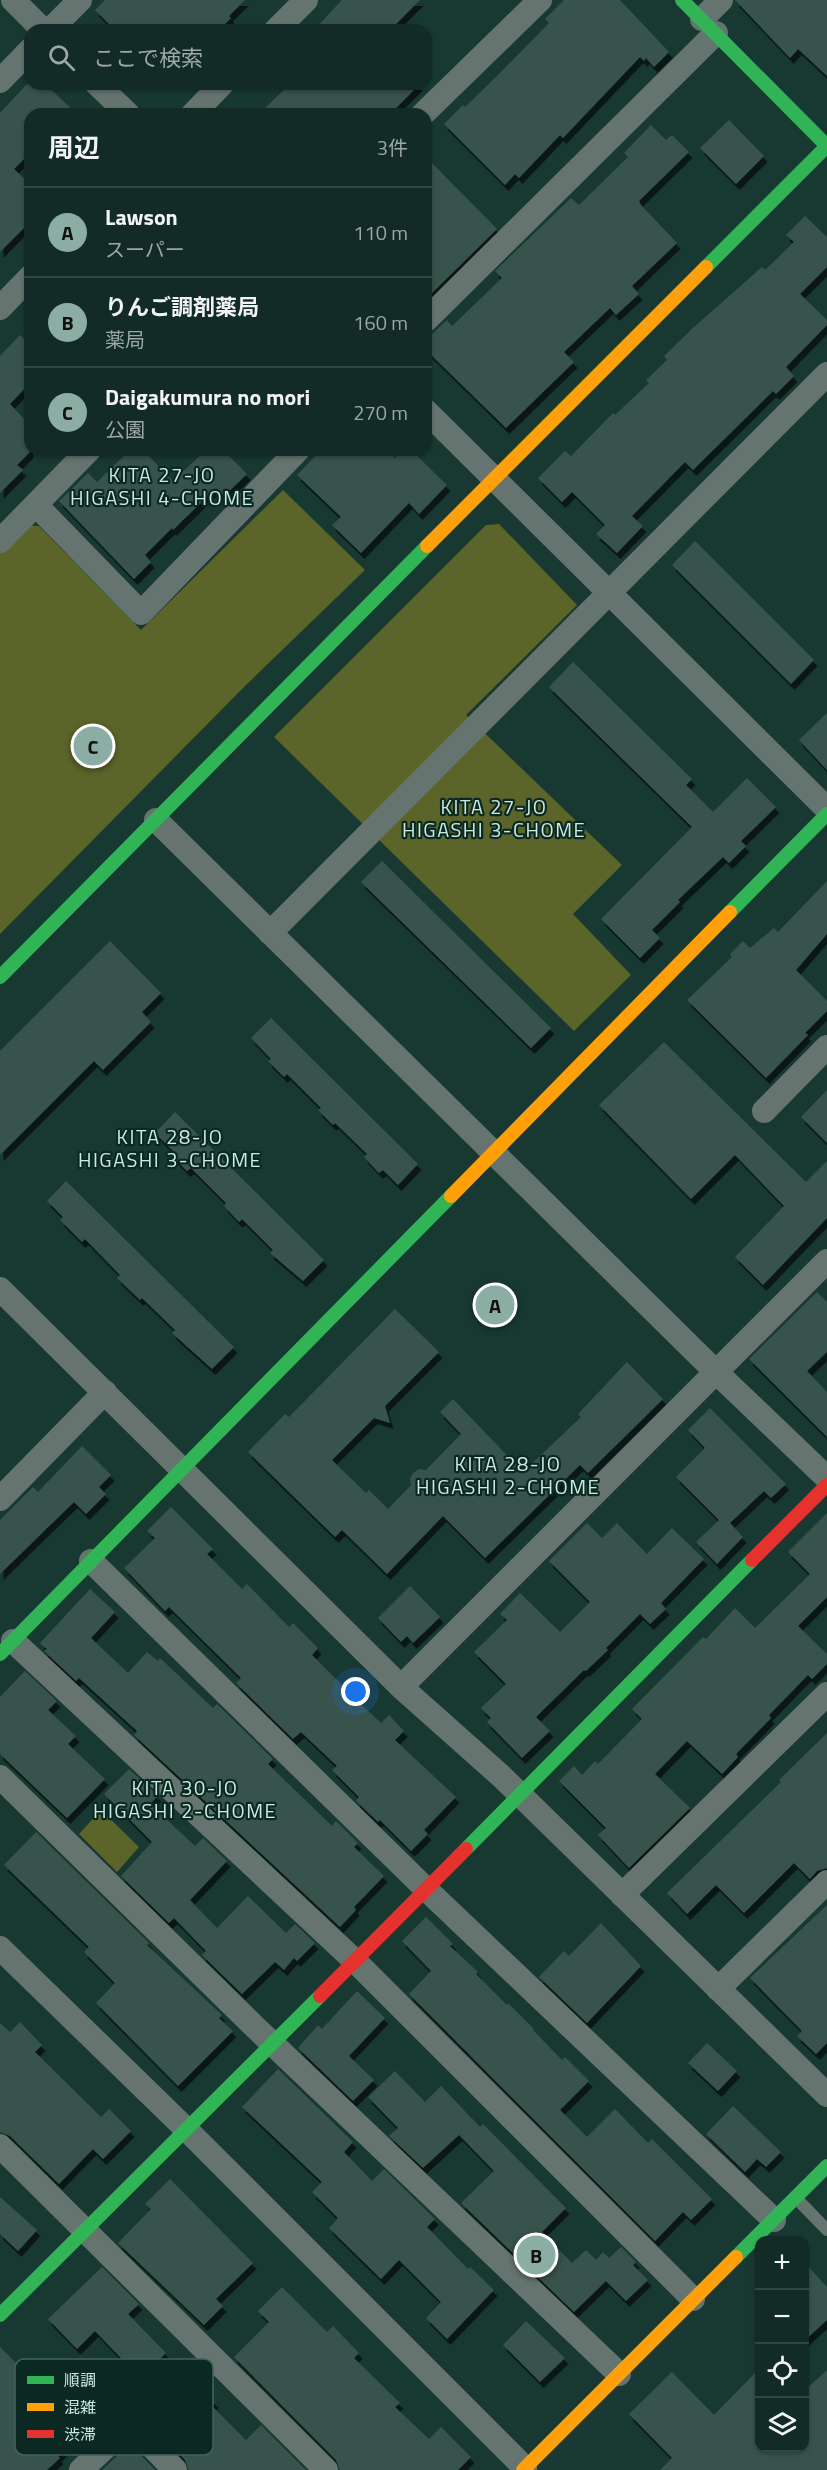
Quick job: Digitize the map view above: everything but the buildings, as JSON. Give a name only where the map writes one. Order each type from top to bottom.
[{"type":"street","points":[[13,0],[37,24]]},
{"type":"street","points":[[56,24],[80,0]]},
{"type":"street","points":[[282,24],[306,0]]},
{"type":"street","points":[[429,108],[540,0]]},
{"type":"street","points":[[0,977],[827,146],[682,0]]},
{"type":"street","points":[[432,314],[709,26],[721,0]]},
{"type":"street","points":[[0,81],[24,56]]},
{"type":"street","points":[[104,90],[122,108]]},
{"type":"street","points":[[198,108],[216,90]]},
{"type":"street","points":[[0,308],[24,283]]},
{"type":"street","points":[[270,933],[827,374]]},
{"type":"street","points":[[432,417],[827,812],[494,1154],[7,1647],[356,1962],[693,2300]]},
{"type":"street","points":[[0,541],[83,456]]},
{"type":"street","points":[[36,505],[141,613],[292,456]]},
{"type":"street","points":[[156,820],[717,1373],[827,1478]]},
{"type":"street","points":[[764,1111],[827,1047]]},
{"type":"street","points":[[401,1687],[827,1261]]},
{"type":"street","points":[[0,1288],[401,1687],[519,1794],[827,2095]]},
{"type":"street","points":[[0,1499],[105,1392]]},
{"type":"street","points":[[0,2315],[356,1962],[519,1794],[827,1485]]},
{"type":"street","points":[[91,1561],[427,1890],[774,2220]]},
{"type":"street","points":[[622,1895],[827,1694]]},
{"type":"street","points":[[0,1777],[619,2374]]},
{"type":"street","points":[[718,1989],[827,1882]]},
{"type":"street","points":[[0,1948],[186,2129],[524,2469],[827,2166]]},
{"type":"street","points":[[0,2146],[326,2470]]},
{"type":"street","points":[[81,2470],[97,2455]]},
{"type":"street","points":[[161,2455],[176,2470]]},
{"type":"lane","points":[[796,2198],[827,2230]]},
{"type":"green space","points":[[283,490],[365,570],[244,687],[0,934],[0,551],[25,525],[39,526],[141,630]]},
{"type":"green space","points":[[499,524],[577,605],[466,715],[622,865],[573,914],[631,975],[574,1031],[274,737],[486,525]]},
{"type":"green space","points":[[101,1810],[139,1847],[117,1872],[79,1834]]},
{"type":"traffic: fast","points":[[682,0],[827,146]]},
{"type":"traffic: fast","points":[[706,267],[827,146]]},
{"type":"traffic: fast","points":[[0,977],[427,546]]},
{"type":"traffic: fast","points":[[730,912],[827,814]]},
{"type":"traffic: fast","points":[[0,1654],[451,1196]]},
{"type":"traffic: fast","points":[[466,1849],[752,1560]]},
{"type":"traffic: fast","points":[[0,2315],[320,1996]]},
{"type":"traffic: fast","points":[[736,2257],[827,2166]]},
{"type":"traffic: slow","points":[[427,546],[706,267]]},
{"type":"traffic: slow","points":[[451,1196],[730,912]]},
{"type":"traffic: slow","points":[[523,2470],[736,2257]]},
{"type":"traffic: jam","points":[[752,1560],[827,1485]]},
{"type":"traffic: jam","points":[[320,1996],[466,1849]]},
{"type":"place","name":"Daigakumura no mori","points":[[93,746]]},
{"type":"place","name":"Lawson","points":[[495,1305]]},
{"type":"place","name":"りんご調剤薬局","points":[[536,2255]]},
{"type":"district","name":"KITA 27-JO HIGASHI 4-CHOME","points":[[162,486]]},
{"type":"district","name":"KITA 27-JO HIGASHI 3-CHOME","points":[[494,818]]},
{"type":"district","name":"KITA 28-JO HIGASHI 3-CHOME","points":[[170,1148]]},
{"type":"district","name":"KITA 28-JO HIGASHI 2-CHOME","points":[[508,1476]]},
{"type":"district","name":"KITA 30-JO HIGASHI 2-CHOME","points":[[185,1800]]}]
